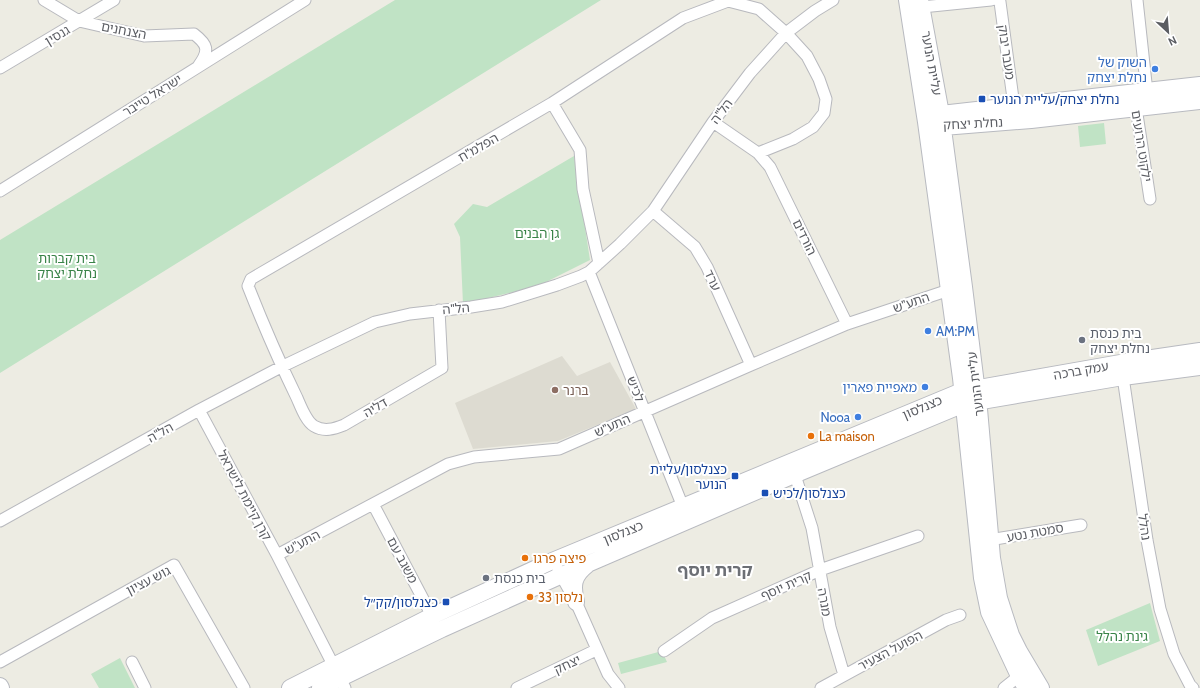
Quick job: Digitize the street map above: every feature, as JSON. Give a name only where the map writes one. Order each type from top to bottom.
[{"type":"street","name":"הצנחנים","points":[[44,0],[79,21],[144,36],[194,34],[203,41],[206,48],[205,57],[197,67]]},
{"type":"street","name":"גנסין","points":[[0,68],[114,0]]},
{"type":"street","name":"ישראל טייבר","points":[[0,192],[304,0]]},
{"type":"street","name":"הל\"ה","points":[[0,521],[199,410],[281,367],[376,322],[410,314],[471,308],[502,302],[557,286],[589,272],[653,211],[713,122],[750,73],[786,33],[815,11],[833,0]]},
{"type":"street","name":"עליית הנוער","points":[[907,0],[926,122],[949,290],[970,396],[999,598],[1018,651],[1041,688]]},
{"type":"street","points":[[921,4],[991,0]]},
{"type":"street","name":"מעבר יבוק","points":[[997,0],[1000,2],[1014,106]]},
{"type":"street","name":"ילקוט הרועים","points":[[1137,0],[1139,98],[1150,199]]},
{"type":"street","name":"הפלמ\"ח","points":[[281,367],[248,286],[251,279],[552,103],[683,18],[728,1],[759,9],[786,33]]},
{"type":"street","name":"עליית הנוער","points":[[921,4],[942,121],[964,287],[982,578],[989,612],[1023,682]]},
{"type":"street","points":[[758,153],[793,139],[813,128],[824,113],[826,99],[819,79],[807,56],[786,33]]},
{"type":"street","name":"נחלת יצחק","points":[[926,122],[1031,120],[1200,85]]},
{"type":"street","name":"נחלת יצחק","points":[[942,121],[1014,106],[1139,98],[1200,101]]},
{"type":"street","points":[[552,103],[580,150],[584,189],[599,263]]},
{"type":"street","name":"הורדים","points":[[713,122],[758,153],[770,167],[848,324]]},
{"type":"street","name":"ערד","points":[[653,211],[695,247],[707,267],[751,365]]},
{"type":"street","name":"לכיש","points":[[589,272],[683,507]]},
{"type":"street","name":"התע\"ש","points":[[277,555],[448,464],[474,457],[559,449],[848,324],[949,290]]},
{"type":"street","name":"דליה","points":[[281,367],[307,418],[314,426],[323,430],[332,430],[344,426],[442,368],[439,310]]},
{"type":"street","name":"עמק ברכה","points":[[970,396],[1132,361],[1200,351]]},
{"type":"street","points":[[1123,377],[1123,371],[1132,361]]},
{"type":"street","name":"עמק ברכה","points":[[970,396],[1200,367]]},
{"type":"street","name":"נהלל","points":[[1123,377],[1147,540],[1160,609],[1174,654],[1193,688]]},
{"type":"street","name":"כצנלסון","points":[[320,688],[442,629],[796,467],[970,396]]},
{"type":"street","name":"קרן קיימת לישראל","points":[[199,410],[277,555],[340,677]]},
{"type":"street","name":"כצנלסון","points":[[290,688],[340,677],[432,616],[550,562],[683,507],[796,467]]},
{"type":"street","name":"מנרה","points":[[796,467],[812,528],[830,627],[844,675]]},
{"type":"street","name":"משגב עם","points":[[373,504],[432,616]]},
{"type":"street","name":"סמטת נטע","points":[[990,540],[1081,524]]},
{"type":"street","name":"קרית יוסף","points":[[664,651],[712,618],[820,570],[918,536]]},
{"type":"street","points":[[550,562],[558,568],[562,575],[576,602],[596,650],[608,674],[619,688]]},
{"type":"street","points":[[576,602],[574,580],[581,570],[589,563]]},
{"type":"street","name":"גוש עציון","points":[[0,662],[174,565],[244,688]]},
{"type":"street","name":"הפועל הצעיר","points":[[821,688],[946,620],[960,615]]},
{"type":"street","name":"יצחק","points":[[517,688],[596,650]]},
{"type":"street","points":[[132,662],[145,688]]},
{"type":"street","points":[[1004,688],[1023,682]]},
{"type":"shaded area","name":"ברנר","points":[[562,356],[577,376],[610,362],[636,409],[558,441],[473,449],[455,403]]},
{"type":"green space","name":"בית קברות נחלת יצחק","points":[[395,0],[601,0],[0,373],[0,240]]},
{"type":"green space","points":[[1104,123],[1106,144],[1080,147],[1078,126]]},
{"type":"green space","name":"גן הבנים","points":[[574,156],[590,260],[538,286],[463,304],[460,237],[454,224],[473,204],[487,207]]},
{"type":"green space","name":"גינת נהלל","points":[[1150,603],[1160,641],[1098,666],[1086,630]]},
{"type":"green space","points":[[662,651],[667,662],[621,674],[618,663]]},
{"type":"green space","points":[[120,658],[135,688],[99,688],[91,674]]},
{"type":"place","name":"השוק של נחלת יצחק","points":[[1155,69]]},
{"type":"place","name":"נחלת יצחק/עליית הנוער","points":[[982,99]]},
{"type":"place","name":"AM:PM","points":[[928,331]]},
{"type":"place","name":"בית כנסת נחלת יצחק","points":[[1082,340]]},
{"type":"place","name":"מאפיית פארין","points":[[925,387]]},
{"type":"place","name":"ברנר","points":[[555,390]]},
{"type":"place","name":"Nooa","points":[[858,417]]},
{"type":"place","name":"La maison","points":[[811,436]]},
{"type":"place","name":"כצנלסון/עליית הנוער","points":[[735,476]]},
{"type":"place","name":"כצנלסון/לכיש","points":[[765,493]]},
{"type":"place","name":"פיצה פרגו","points":[[525,558]]},
{"type":"place","name":"בית כנסת","points":[[486,578]]},
{"type":"place","name":"נלסון 33","points":[[530,597]]},
{"type":"place","name":"כצנלסון/קק״ל","points":[[446,602]]},
{"type":"district","name":"קרית יוסף","points":[[715,570]]}]
